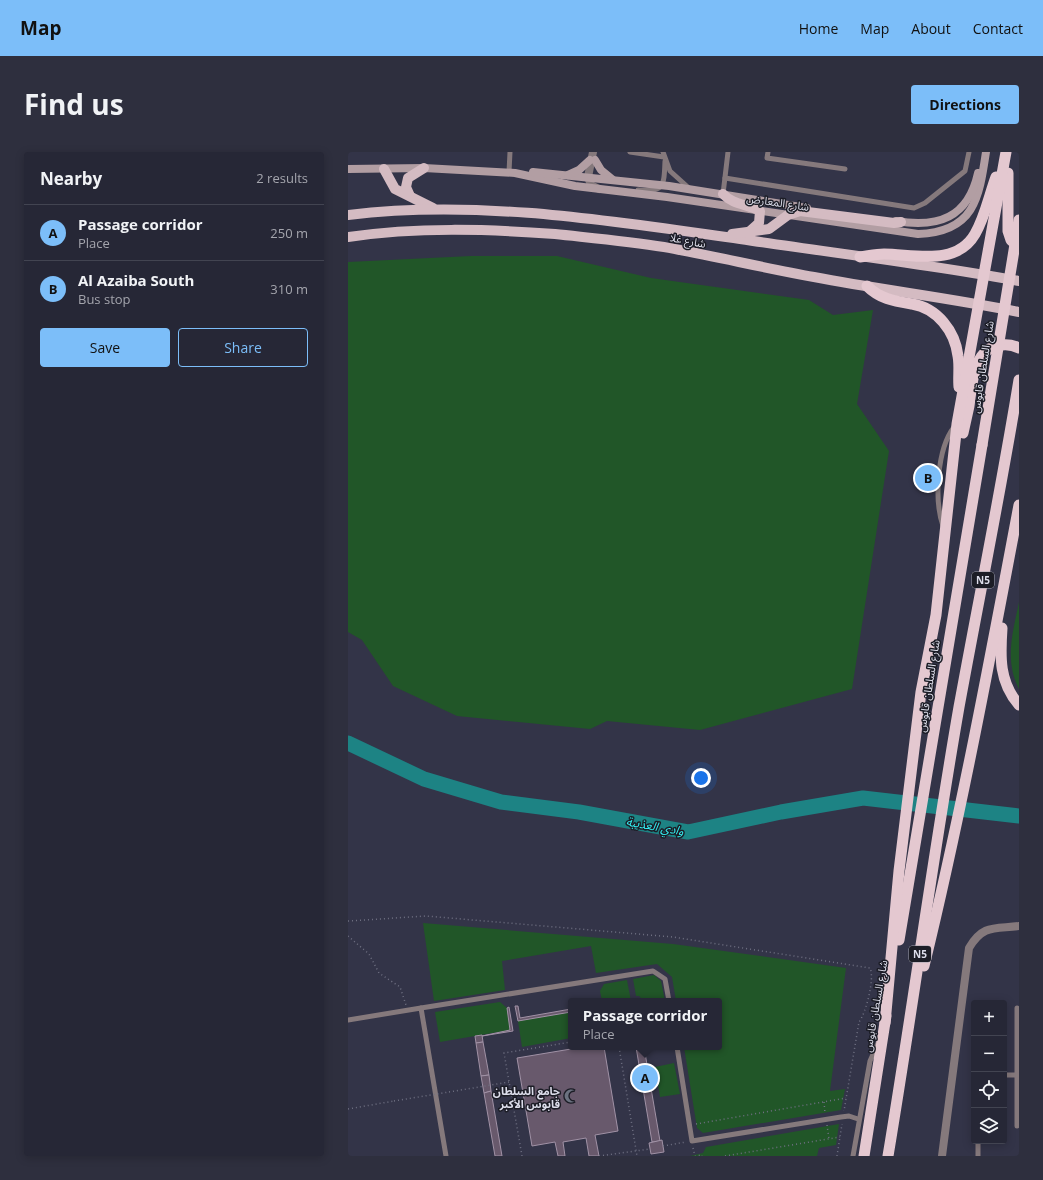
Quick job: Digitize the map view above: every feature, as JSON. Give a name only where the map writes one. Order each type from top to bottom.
[{"type":"highway","points":[[1006,152],[1008,231],[1011,240],[1019,247]]},
{"type":"highway","points":[[860,257],[883,254],[923,257],[939,256],[950,254],[966,244],[977,229],[1006,152]]},
{"type":"highway","points":[[885,1022],[899,871],[921,692],[936,614],[957,424],[1006,152]]},
{"type":"highway","name":"شارع السلطان قابوس","points":[[864,1156],[1019,220]]},
{"type":"highway","points":[[867,286],[875,294],[885,299],[926,308],[937,315],[945,324],[957,348],[960,405]]},
{"type":"highway","points":[[952,466],[960,445],[972,383],[981,358],[986,351],[998,345],[1009,344],[1019,348]]},
{"type":"highway","name":"N5","points":[[888,1156],[909,1031],[931,876],[959,707],[1019,380]]},
{"type":"highway","points":[[909,1031],[946,880],[980,712],[1019,505]]},
{"type":"highway","points":[[1006,572],[1000,651],[1001,669],[1010,695],[1019,705]]},
{"type":"main road","name":"شارع المعارض","points":[[348,169],[424,168],[565,175],[590,179],[661,185],[901,222],[928,223],[945,219],[958,211],[967,202],[973,191],[981,152]]},
{"type":"main road","name":"شارع المعارض","points":[[512,172],[580,186],[918,234],[944,231],[957,224],[967,215],[975,203],[986,152]]},
{"type":"main road","points":[[565,175],[579,170],[593,156],[605,174],[614,180]]},
{"type":"main road","points":[[410,196],[406,187],[408,178],[424,168]]},
{"type":"main road","points":[[384,169],[395,189],[432,208]]},
{"type":"main road","points":[[684,200],[693,197],[714,198],[723,194],[733,202],[748,205],[760,211],[759,223],[749,232]]},
{"type":"main road","name":"شارع غلا","points":[[348,213],[432,208],[558,216],[646,225],[983,274],[1019,281]]},
{"type":"main road","points":[[716,236],[769,228],[788,215],[800,211],[894,223],[901,222]]},
{"type":"main road","name":"شارع غلا","points":[[348,237],[380,232],[435,230],[520,232],[599,238],[662,247],[867,286],[1019,312]]},
{"type":"street","points":[[593,156],[590,179],[593,187],[600,189]]},
{"type":"street","points":[[580,186],[590,179]]},
{"type":"street","points":[[942,1156],[969,948],[976,936],[990,928],[1019,926]]},
{"type":"street","points":[[1009,927],[1019,930]]},
{"type":"lane","points":[[510,152],[512,172]]},
{"type":"lane","points":[[630,152],[664,157]]},
{"type":"lane","points":[[723,194],[728,152]]},
{"type":"lane","points":[[768,152],[767,158],[845,168]]},
{"type":"lane","points":[[725,178],[914,208],[926,203],[965,171],[969,152]]},
{"type":"lane","points":[[627,192],[636,190],[654,191],[659,189],[664,181],[664,157]]},
{"type":"lane","points":[[664,157],[670,171],[690,189]]},
{"type":"lane","points":[[944,531],[939,515],[937,492],[940,469],[948,435],[957,424]]},
{"type":"lane","points":[[348,1020],[653,971],[665,979],[668,998]]},
{"type":"lane","points":[[421,1008],[446,1156]]},
{"type":"lane","points":[[1017,1008],[1019,1075],[1017,1126]]},
{"type":"lane","points":[[853,1156],[858,1119],[870,1061],[873,1052],[883,1035]]},
{"type":"lane","points":[[678,1050],[692,1141],[843,1116],[858,1119]]},
{"type":"lane","points":[[1007,1075],[1019,1075]]},
{"type":"lane","points":[[978,1144],[978,1156]]},
{"type":"path","points":[[348,921],[426,916],[673,937],[870,968],[872,975],[866,1011],[859,1022],[837,1156]]},
{"type":"path","points":[[348,936],[369,954],[379,973],[400,988],[405,998],[407,1010]]},
{"type":"path","points":[[522,1156],[504,1053],[568,1042]]},
{"type":"path","points":[[619,1050],[637,1156]]},
{"type":"path","points":[[348,1109],[509,1082]]},
{"type":"path","points":[[690,1125],[846,1098]]},
{"type":"path","points":[[725,1156],[840,1137]]},
{"type":"path","points":[[663,1146],[692,1141],[695,1156],[702,1156]]},
{"type":"path","points":[[599,1156],[650,1148]]},
{"type":"green space","points":[[471,256],[557,256],[651,278],[809,300],[833,315],[873,310],[857,404],[889,451],[852,689],[700,730],[607,721],[590,729],[457,716],[393,686],[362,640],[348,632],[348,262]]},
{"type":"green space","points":[[1019,602],[1019,689],[1014,678],[1011,646]]},
{"type":"green space","points":[[423,923],[673,944],[846,968],[830,1091],[845,1089],[841,1110],[703,1133],[697,1128],[684,1050],[722,1050],[722,998],[676,998],[672,977],[657,964],[596,973],[591,946],[502,961],[505,990],[434,1001]]},
{"type":"green space","points":[[654,975],[661,981],[664,998],[641,998],[636,996],[633,979]]},
{"type":"green space","points":[[627,980],[630,998],[601,998],[600,991],[604,984]]},
{"type":"green space","points":[[500,1002],[507,1008],[510,1030],[440,1042],[435,1012]]},
{"type":"green space","points":[[568,1013],[568,1039],[522,1047],[518,1021]]},
{"type":"green space","points":[[674,1063],[680,1094],[660,1097],[655,1067]]},
{"type":"green space","points":[[839,1124],[836,1145],[819,1148],[817,1156],[690,1156],[703,1153],[706,1147]]},
{"type":"building","points":[[515,1006],[518,1006],[520,1018],[568,1010],[568,1013],[518,1021]]},
{"type":"building","points":[[509,1007],[513,1031],[482,1036],[510,1030],[507,1008]]},
{"type":"building","points":[[482,1035],[483,1042],[476,1043],[475,1036]]},
{"type":"building","points":[[483,1042],[489,1075],[481,1076],[476,1043]]},
{"type":"building","points":[[568,1050],[604,1050],[618,1131],[595,1135],[599,1156],[589,1156],[586,1138],[563,1142],[565,1156],[558,1156],[555,1142],[532,1146],[517,1058]]},
{"type":"building","points":[[637,1050],[645,1050],[660,1141],[652,1142]]},
{"type":"building","points":[[489,1075],[491,1091],[484,1093],[481,1076]]},
{"type":"building","points":[[491,1091],[502,1156],[495,1156],[484,1093]]},
{"type":"building","points":[[662,1140],[664,1152],[651,1154],[649,1143]]},
{"type":"waterway","name":"وادي العذيبة","points":[[348,743],[424,779],[501,802],[579,812],[688,832],[781,812],[863,798],[1019,816]]},
{"type":"place","name":"Al Azaiba South","points":[[928,478]]},
{"type":"place","name":"Passage corridor","points":[[645,1078]]},
{"type":"place","name":"جامع السلطان قابوس الأكبر","points":[[571,1096]]}]
